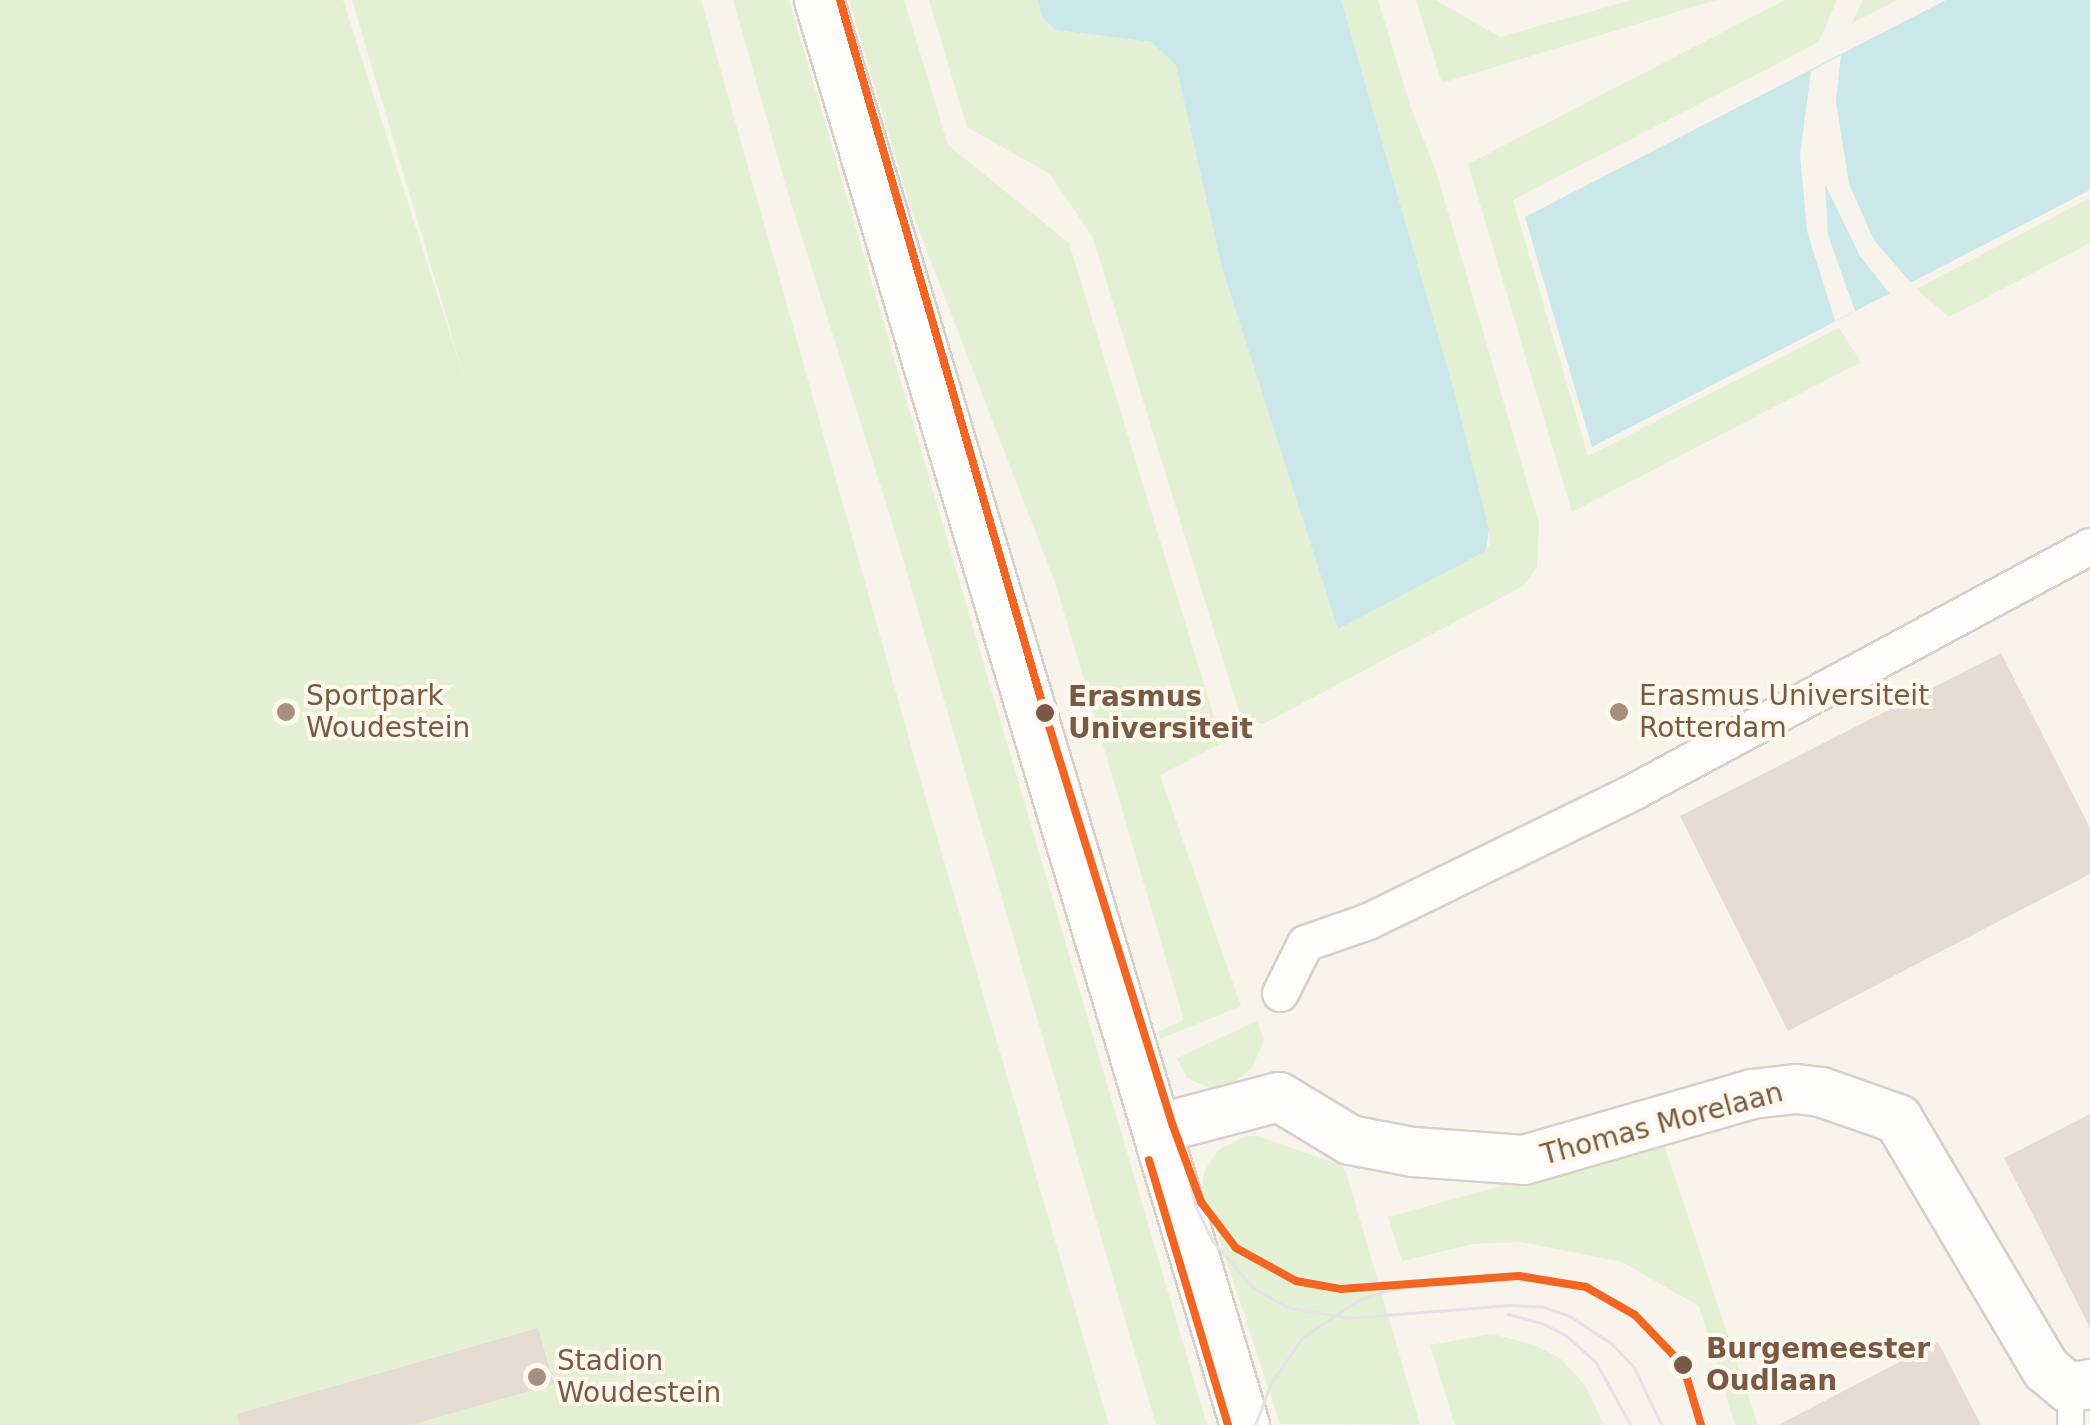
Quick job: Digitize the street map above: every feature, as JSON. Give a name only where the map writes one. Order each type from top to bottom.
[{"type":"street","points":[[819,0],[1245,1425]]},
{"type":"street","points":[[1280,993],[1305,943],[1368,921],[1636,790],[2090,546]]},
{"type":"street","name":"Thomas Morelaan","points":[[1156,1129],[1278,1097],[1350,1140],[1413,1152],[1524,1160],[1752,1094],[1796,1089],[1820,1092],[1898,1119],[2046,1369],[2076,1399]]},
{"type":"green space","name":"Sportpark Woudestein","points":[[0,0],[343,0],[466,384],[352,0],[701,0],[928,806],[1109,1425],[0,1425]]},
{"type":"green space","points":[[733,0],[789,0],[1207,1425],[1156,1425],[892,522],[787,190]]},
{"type":"green space","points":[[849,0],[904,0],[948,145],[1069,243],[1222,743],[1160,775],[1241,1006],[1160,1039],[1158,1032],[1184,1020],[1056,585],[913,215]]},
{"type":"green space","points":[[929,0],[1038,0],[1042,18],[1056,30],[1151,42],[1176,64],[1222,268],[1338,628],[1486,551],[1491,542],[1452,383],[1341,0],[1378,0],[1411,108],[1436,171],[1539,523],[1537,567],[1523,586],[1263,724],[1241,718],[1093,238],[1050,174],[967,127]]},
{"type":"green space","points":[[1416,0],[1436,0],[1500,37],[1632,0],[1716,0],[1442,83]]},
{"type":"green space","points":[[1785,0],[1837,0],[1819,42],[1513,200],[1588,456],[1839,328],[1861,362],[1572,512],[1468,164]]},
{"type":"green space","points":[[1863,0],[1897,0],[1851,24]]},
{"type":"green space","points":[[2090,198],[2090,243],[1949,317],[1916,289]]},
{"type":"green space","points":[[1257,1021],[1264,1040],[1252,1068],[1233,1083],[1212,1089],[1187,1078],[1177,1058]]},
{"type":"green space","points":[[1246,1136],[1258,1136],[1340,1165],[1346,1172],[1420,1425],[1280,1424],[1202,1186],[1204,1172],[1218,1150]]},
{"type":"green space","points":[[1663,1142],[1758,1425],[1735,1425],[1699,1306],[1622,1262],[1521,1242],[1473,1244],[1402,1261],[1388,1217]]},
{"type":"green space","points":[[1492,1334],[1535,1345],[1561,1359],[1585,1385],[1604,1425],[1455,1425],[1430,1345]]},
{"type":"water","points":[[1038,0],[1341,0],[1452,383],[1489,529],[1486,551],[1338,629],[1222,268],[1176,65],[1151,42],[1056,30],[1042,18]]},
{"type":"water","points":[[1946,0],[2090,0],[2090,190],[1592,447],[1525,217]]},
{"type":"pier","points":[[1841,55],[1836,101],[1849,184],[1874,240],[1911,283],[1890,294],[1860,256],[1825,184],[1828,235],[1855,311],[1835,321],[1807,231],[1800,155],[1811,71]]},
{"type":"building","points":[[2001,653],[2090,828],[2090,874],[1788,1031],[1680,816]]},
{"type":"building","points":[[2090,1114],[2090,1328],[2004,1158]]},
{"type":"building","points":[[538,1328],[554,1384],[411,1425],[239,1425],[237,1414]]},
{"type":"building","points":[[1938,1342],[1981,1425],[1778,1425]]},
{"type":"tram line","points":[[1184,1159],[1196,1206],[1213,1241],[1254,1288],[1287,1307],[1348,1318],[1509,1305],[1544,1307],[1570,1316],[1611,1343],[1634,1367],[1662,1425]]},
{"type":"tram line","points":[[1255,1425],[1271,1383],[1303,1337],[1357,1301],[1385,1291],[1435,1283]]},
{"type":"tram line","points":[[1508,1314],[1542,1323],[1567,1336],[1596,1362],[1631,1425]]},
{"type":"transit line","points":[[840,0],[1045,713],[1173,1126],[1201,1202],[1236,1248],[1296,1281],[1341,1289],[1519,1276],[1586,1287],[1635,1315],[1683,1365],[1701,1425]]},
{"type":"transit line","points":[[1149,1160],[1228,1425]]},
{"type":"place","name":"Sportpark Woudestein","points":[[286,712]]},
{"type":"place","name":"Erasmus Universiteit Rotterdam","points":[[1619,712]]},
{"type":"place","name":"Erasmus Universiteit","points":[[1045,713]]},
{"type":"place","name":"Burgemeester Oudlaan","points":[[1683,1365]]},
{"type":"place","name":"Stadion Woudestein","points":[[537,1377]]}]
